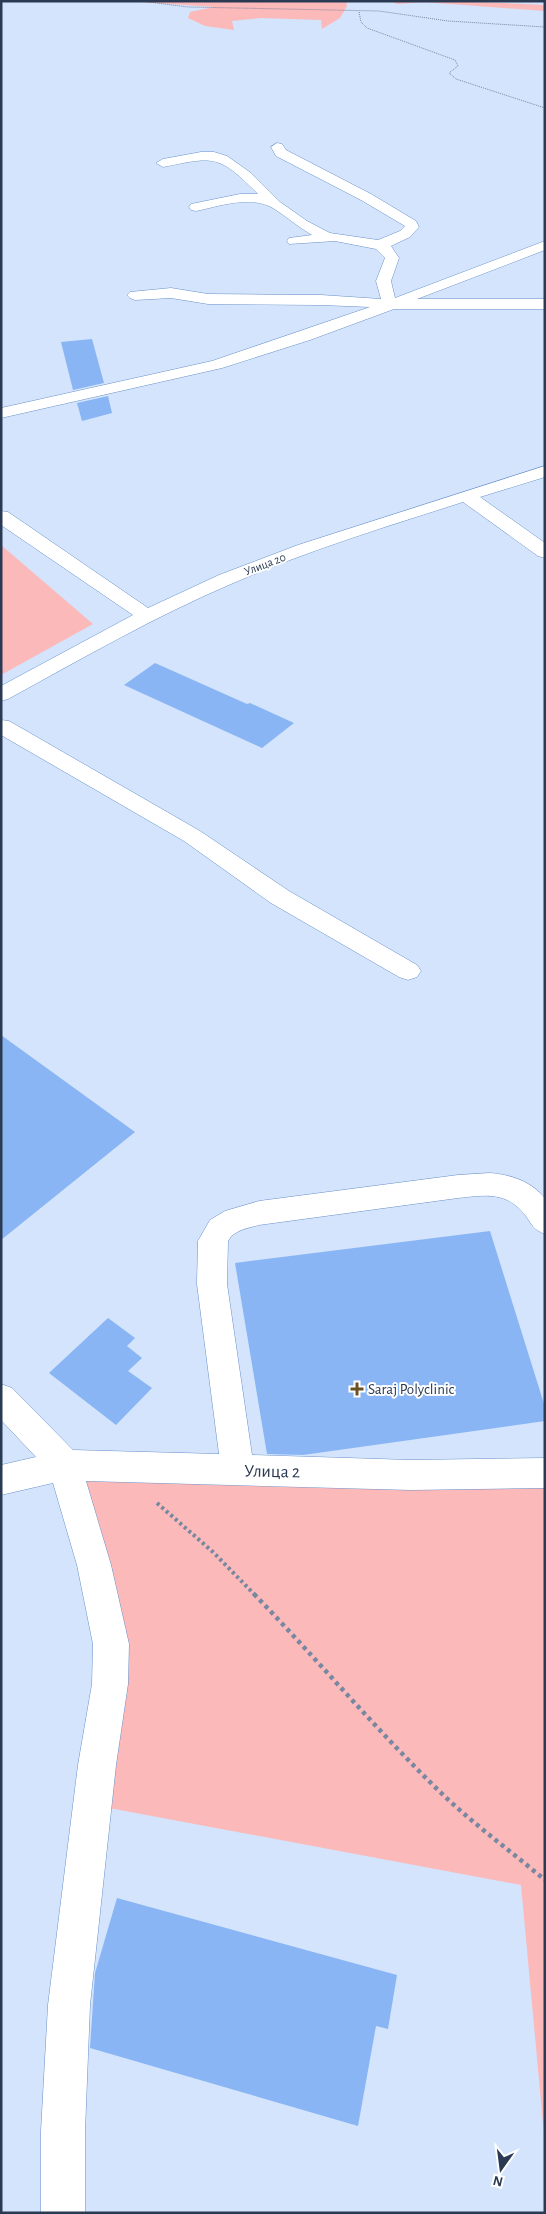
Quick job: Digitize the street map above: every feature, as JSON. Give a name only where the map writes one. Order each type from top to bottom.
[{"type":"street","points":[[277,147],[281,153],[366,197],[411,224],[412,227],[408,232],[380,246]]},
{"type":"street","points":[[163,163],[196,156],[222,158],[254,183],[276,205],[302,224],[326,237]]},
{"type":"street","points":[[196,207],[248,198],[256,198],[276,205]]},
{"type":"street","points":[[294,241],[326,237],[380,246],[386,249],[392,258],[382,280],[382,286],[391,304]]},
{"type":"street","points":[[1,412],[216,365],[293,341],[486,265],[545,245]]},
{"type":"street","points":[[135,295],[171,293],[208,299],[321,300],[391,304],[545,304]]},
{"type":"street","name":"Улица 20","points":[[1,695],[146,615],[227,579],[317,545],[545,471]]},
{"type":"street","points":[[466,496],[545,552]]},
{"type":"street","points":[[1,516],[146,615]]},
{"type":"street","points":[[1,726],[192,836],[280,897],[408,971]]},
{"type":"street","points":[[238,1471],[212,1284],[213,1241],[220,1228],[235,1218],[259,1213],[442,1189],[496,1184],[513,1189],[526,1197],[537,1208],[545,1222]]},
{"type":"street","points":[[1,1398],[65,1465],[94,1565],[111,1644],[110,1684],[97,1764],[69,2005],[63,2132],[63,2213]]},
{"type":"street","name":"Улица 2","points":[[1,1480],[65,1465],[411,1474],[545,1473]]},
{"type":"path","points":[[140,1],[188,7],[379,11],[448,21],[545,27]]},
{"type":"path","points":[[359,12],[362,22],[367,28],[455,60],[458,66],[448,73],[456,79],[545,108]]},
{"type":"path","points":[[114,1467],[213,1552],[436,1788],[545,1880]]},
{"type":"shaded area","points":[[127,1],[346,1],[347,6],[340,18],[322,29],[321,20],[261,18],[232,21],[234,30],[205,26],[188,18],[190,12],[214,7]]},
{"type":"shaded area","points":[[392,1],[545,5],[545,11],[423,2],[397,4]]},
{"type":"shaded area","points":[[1,545],[93,624],[1,675]]},
{"type":"shaded area","points":[[65,1465],[545,1473],[545,2145],[521,1885],[93,1805],[110,1684]]},
{"type":"building","points":[[92,339],[104,383],[73,390],[61,342]]},
{"type":"building","points":[[108,396],[112,413],[82,421],[77,403]]},
{"type":"building","points":[[155,663],[294,723],[262,748],[124,685]]},
{"type":"building","points":[[1,1035],[135,1132],[1,1240]]},
{"type":"building","points":[[490,1231],[545,1407],[545,1421],[303,1455],[267,1454],[235,1263]]},
{"type":"building","points":[[108,1318],[135,1338],[127,1346],[142,1358],[128,1371],[152,1388],[116,1425],[49,1373]]},
{"type":"building","points":[[117,1898],[397,1975],[388,2029],[376,2026],[358,2126],[90,2048],[95,1973]]},
{"type":"place","name":"Saraj Polyclinic","points":[[357,1389]]}]
